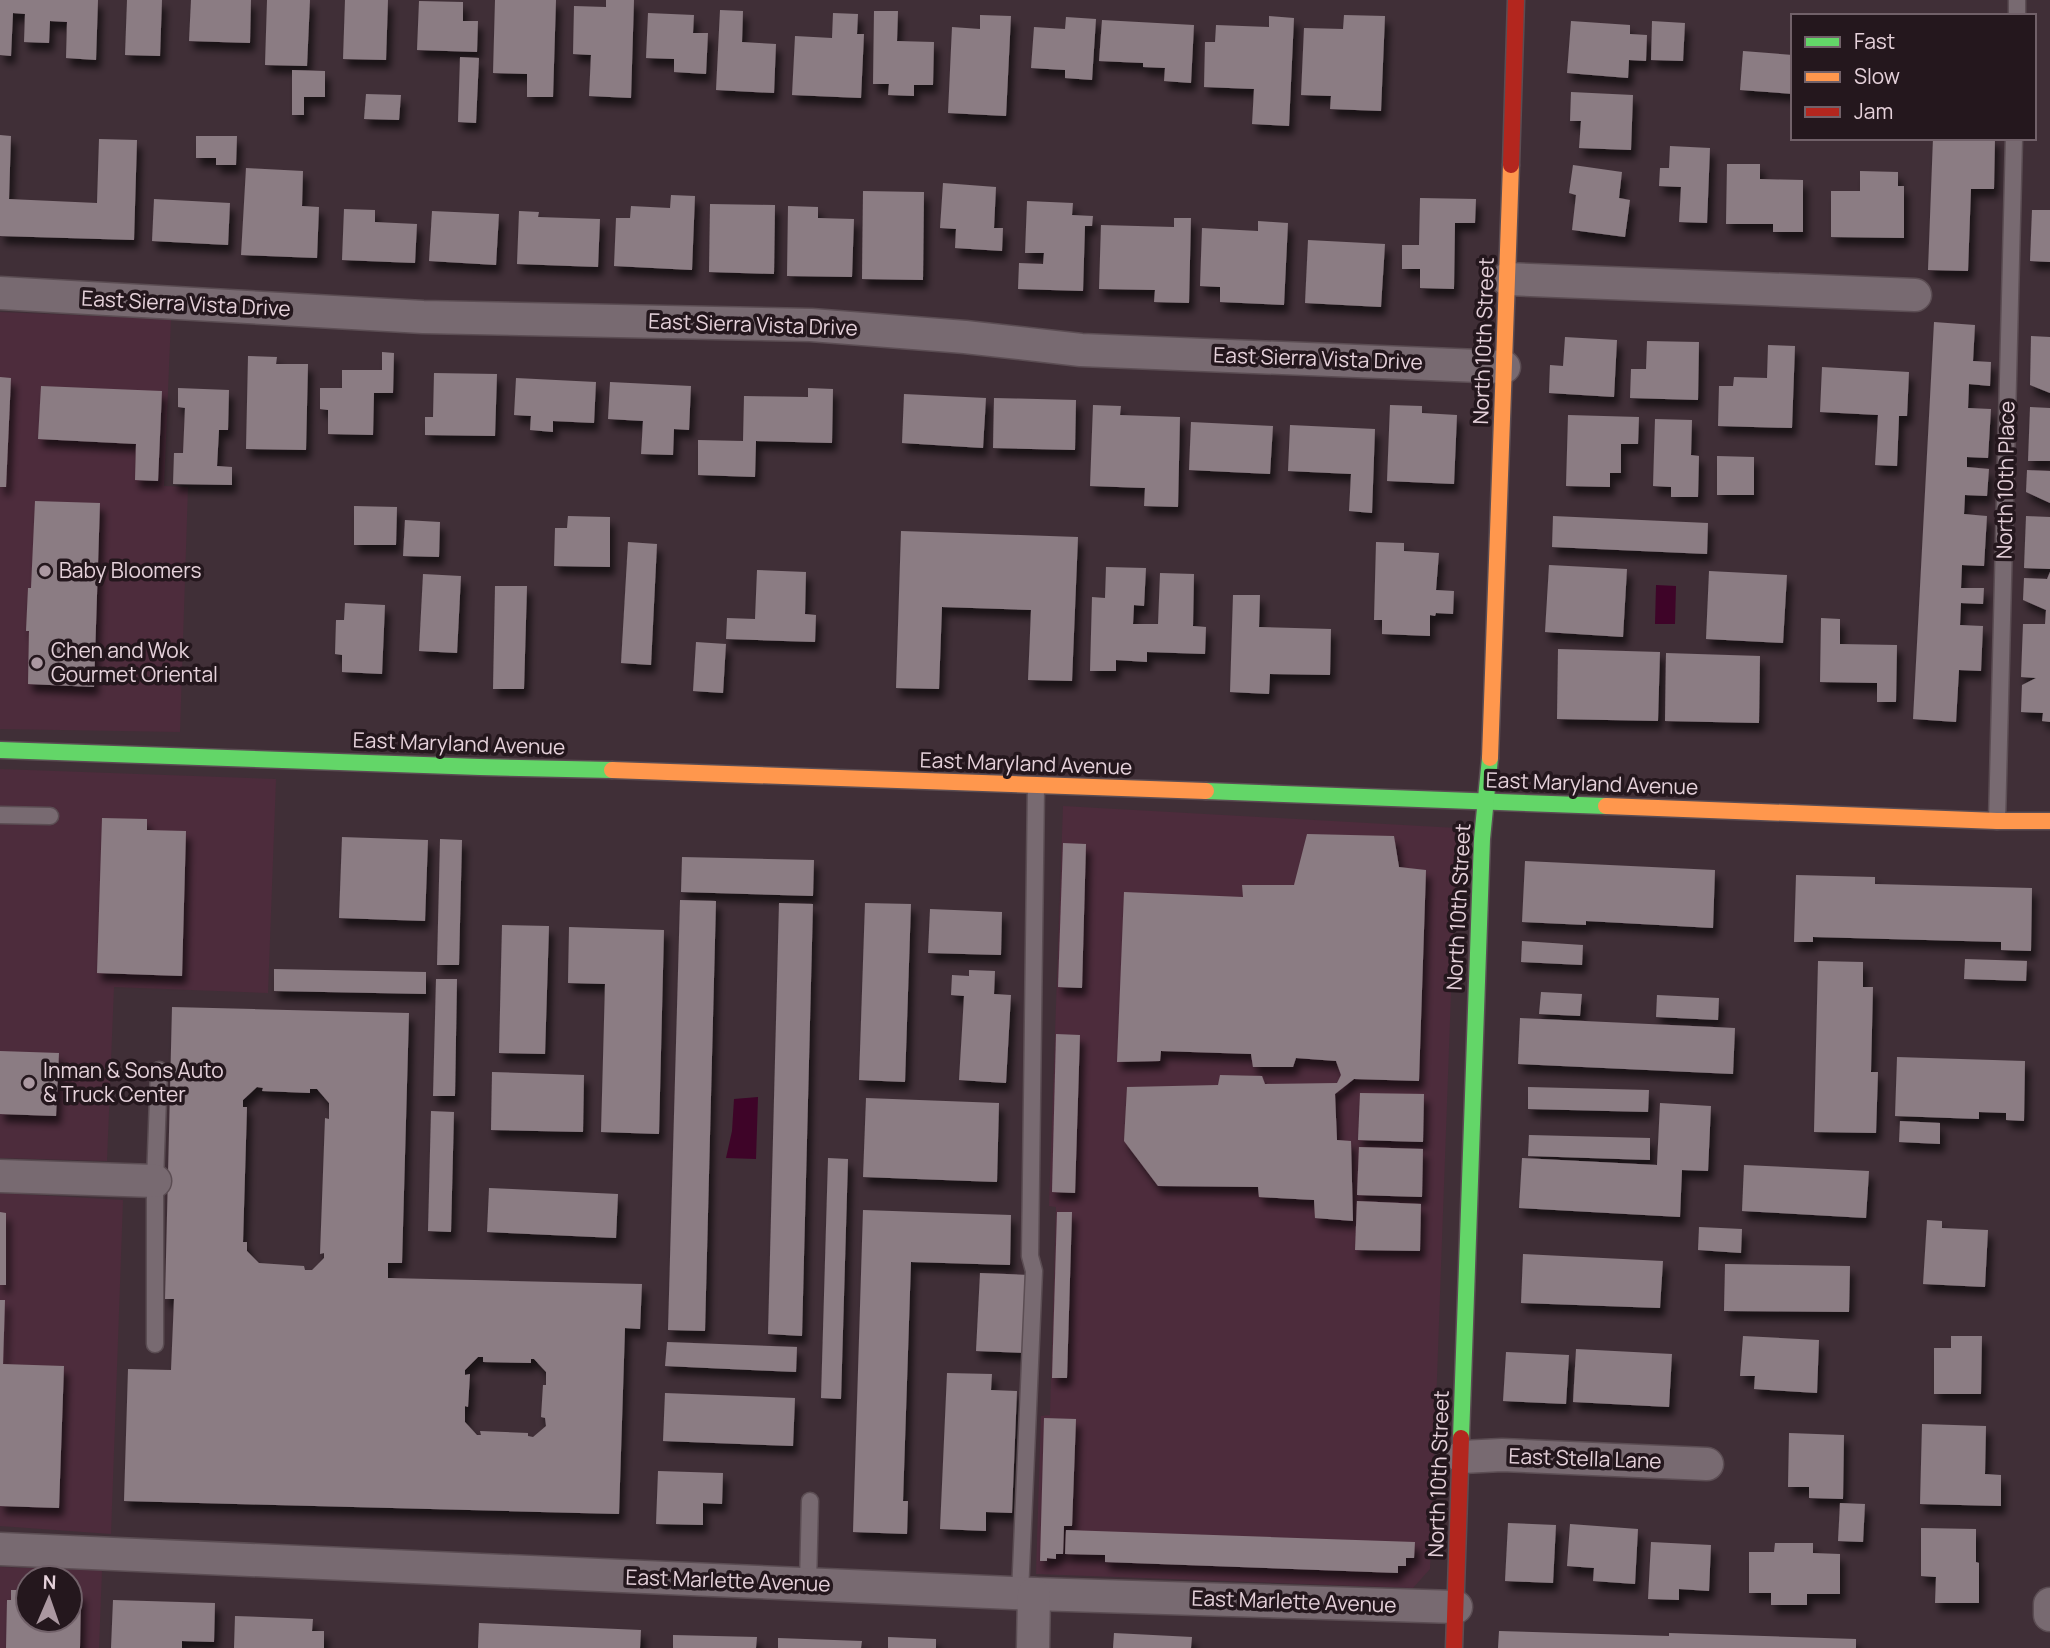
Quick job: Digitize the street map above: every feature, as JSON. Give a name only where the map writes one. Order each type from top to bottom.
[{"type":"street","name":"North 10th Street","points":[[1454,1648],[1482,839],[1492,738],[1517,0]]},
{"type":"street","points":[[1507,279],[1914,295]]},
{"type":"street","name":"East Sierra Vista Drive","points":[[0,293],[423,317],[811,325],[965,337],[1081,350],[1504,367]]},
{"type":"street","name":"East Maryland Avenue","points":[[0,750],[673,771],[2050,821]]},
{"type":"street","points":[[0,1176],[156,1181]]},
{"type":"street","name":"East Stella Lane","points":[[1462,1457],[1502,1455],[1707,1464]]},
{"type":"street","name":"East Marlette Avenue","points":[[0,1549],[1027,1593],[1456,1606]]},
{"type":"street","points":[[1027,1593],[1033,1648]]},
{"type":"street","points":[[2050,1604],[2050,1615]]},
{"type":"lane","name":"North 10th Place","points":[[1997,821],[2014,140]]},
{"type":"lane","points":[[1027,1593],[1034,1270],[1030,1256],[1036,786]]},
{"type":"lane","points":[[0,815],[50,817]]},
{"type":"lane","points":[[155,1344],[159,1070]]},
{"type":"lane","points":[[808,1584],[810,1501]]},
{"type":"shaded area","points":[[0,312],[171,319],[164,486],[188,487],[180,732],[0,729]]},
{"type":"shaded area","points":[[1656,585],[1676,586],[1675,624],[1655,624]]},
{"type":"shaded area","points":[[0,769],[276,779],[268,993],[114,987],[107,1161],[0,1158]]},
{"type":"shaded area","points":[[1063,806],[1457,828],[1430,1569],[1413,1588],[1036,1574],[1041,1416],[1050,1415],[1056,1207],[1049,1206]]},
{"type":"shaded area","points":[[758,1097],[756,1159],[726,1158],[732,1131],[734,1099]]},
{"type":"shaded area","points":[[0,1193],[123,1200],[111,1534],[0,1526]]},
{"type":"shaded area","points":[[0,1567],[14,1567],[14,1634],[84,1634],[84,1569],[102,1570],[99,1648],[0,1648]]},
{"type":"building","points":[[0,0],[98,0],[96,60],[66,58],[67,22],[50,21],[49,43],[24,42],[25,14],[13,13],[11,56],[0,55]]},
{"type":"building","points":[[127,0],[162,0],[160,56],[125,55]]},
{"type":"building","points":[[191,0],[251,0],[250,43],[189,41]]},
{"type":"building","points":[[267,0],[310,0],[307,66],[265,65]]},
{"type":"building","points":[[345,0],[388,0],[386,60],[343,59]]},
{"type":"building","points":[[495,0],[556,0],[553,97],[527,97],[527,74],[493,73]]},
{"type":"building","points":[[606,0],[634,0],[631,98],[589,96],[591,55],[573,54],[574,6],[606,7]]},
{"type":"building","points":[[419,1],[463,2],[463,21],[478,21],[477,52],[417,50]]},
{"type":"building","points":[[720,10],[743,11],[742,42],[776,44],[774,93],[716,90]]},
{"type":"building","points":[[874,11],[898,11],[897,41],[934,42],[933,85],[914,85],[914,96],[888,95],[889,84],[873,84]]},
{"type":"building","points":[[648,13],[694,15],[693,33],[708,33],[706,74],[674,72],[674,59],[646,58]]},
{"type":"building","points":[[833,13],[858,14],[857,34],[864,34],[861,98],[792,95],[795,36],[832,38]]},
{"type":"building","points":[[980,15],[1011,16],[1006,116],[948,113],[952,27],[980,29]]},
{"type":"building","points":[[1344,15],[1385,16],[1381,111],[1330,109],[1331,96],[1301,95],[1304,28],[1343,29]]},
{"type":"building","points":[[1269,16],[1294,18],[1289,126],[1252,124],[1254,89],[1204,87],[1205,42],[1215,42],[1216,25],[1269,27]]},
{"type":"building","points":[[1066,17],[1096,19],[1092,80],[1065,78],[1065,70],[1031,68],[1034,27],[1065,29]]},
{"type":"building","points":[[1102,20],[1194,25],[1191,83],[1164,81],[1165,68],[1143,67],[1143,63],[1099,61]]},
{"type":"building","points":[[1571,21],[1630,25],[1630,34],[1647,35],[1646,61],[1629,60],[1628,78],[1567,73]]},
{"type":"building","points":[[1652,21],[1685,23],[1683,61],[1651,60]]},
{"type":"building","points":[[1743,51],[1791,55],[1791,94],[1740,90]]},
{"type":"building","points":[[460,57],[479,58],[476,123],[458,122]]},
{"type":"building","points":[[292,70],[325,71],[325,97],[304,97],[304,115],[292,115]]},
{"type":"building","points":[[1571,92],[1633,95],[1631,150],[1579,148],[1581,121],[1570,121]]},
{"type":"building","points":[[366,94],[401,95],[399,120],[364,119]]},
{"type":"building","points":[[0,135],[11,136],[9,199],[97,203],[99,139],[137,140],[134,240],[0,236]]},
{"type":"building","points":[[196,136],[237,136],[236,165],[216,165],[216,158],[196,158]]},
{"type":"building","points":[[1933,140],[1995,140],[1994,189],[1971,189],[1968,271],[1928,270]]},
{"type":"building","points":[[1670,146],[1710,148],[1707,223],[1679,222],[1681,187],[1659,186],[1660,168],[1669,168]]},
{"type":"building","points":[[1727,164],[1760,164],[1760,179],[1803,180],[1803,232],[1773,232],[1773,224],[1726,224]]},
{"type":"building","points":[[1573,165],[1622,172],[1619,198],[1630,200],[1625,237],[1572,230],[1576,195],[1569,193]]},
{"type":"building","points":[[246,168],[303,171],[302,206],[319,207],[317,258],[241,255]]},
{"type":"building","points":[[1860,171],[1898,172],[1898,186],[1904,186],[1904,238],[1831,237],[1831,191],[1860,191]]},
{"type":"building","points":[[943,183],[996,187],[994,228],[1003,228],[1002,251],[955,248],[956,229],[940,228]]},
{"type":"building","points":[[863,191],[924,192],[923,280],[862,279]]},
{"type":"building","points":[[671,195],[695,196],[692,270],[614,266],[616,218],[630,218],[631,206],[670,208]]},
{"type":"building","points":[[1420,198],[1476,199],[1475,223],[1455,223],[1454,289],[1420,288],[1420,269],[1402,269],[1402,245],[1419,245]]},
{"type":"building","points":[[154,199],[230,203],[228,245],[152,241]]},
{"type":"building","points":[[1027,201],[1073,203],[1072,215],[1093,216],[1092,226],[1085,226],[1083,291],[1018,289],[1019,263],[1043,264],[1044,253],[1025,253]]},
{"type":"building","points":[[710,204],[775,205],[774,274],[709,272]]},
{"type":"building","points":[[788,206],[818,207],[818,218],[854,219],[852,277],[787,276]]},
{"type":"building","points":[[344,209],[375,210],[375,222],[417,224],[415,263],[342,260]]},
{"type":"building","points":[[2032,210],[2050,210],[2050,262],[2030,261]]},
{"type":"building","points":[[432,211],[499,214],[496,265],[429,261]]},
{"type":"building","points":[[519,211],[539,212],[538,217],[600,219],[598,267],[517,264]]},
{"type":"building","points":[[1174,218],[1191,218],[1189,303],[1154,302],[1155,290],[1099,289],[1101,225],[1174,227]]},
{"type":"building","points":[[1258,221],[1288,223],[1284,305],[1220,302],[1220,287],[1200,286],[1202,228],[1258,231]]},
{"type":"building","points":[[1308,240],[1385,244],[1381,307],[1305,303]]},
{"type":"building","points":[[1934,322],[1975,325],[1973,361],[1991,362],[1990,386],[1969,384],[1968,408],[1991,409],[1988,458],[1967,457],[1967,467],[1989,469],[1987,496],[1965,495],[1964,514],[1987,516],[1984,566],[1962,565],[1961,588],[1984,588],[1983,604],[1961,603],[1960,625],[1983,626],[1981,671],[1959,670],[1956,722],[1913,719]]},
{"type":"building","points":[[2031,336],[2050,337],[2050,393],[2030,385]]},
{"type":"building","points":[[1565,337],[1617,340],[1614,397],[1549,393],[1550,365],[1563,366]]},
{"type":"building","points":[[1647,341],[1699,342],[1698,400],[1630,398],[1631,369],[1646,369]]},
{"type":"building","points":[[1768,345],[1795,346],[1792,428],[1718,426],[1719,386],[1733,386],[1734,377],[1767,378]]},
{"type":"building","points":[[382,352],[394,353],[393,393],[374,393],[373,435],[328,434],[328,410],[320,409],[320,388],[342,388],[342,370],[382,370]]},
{"type":"building","points":[[248,356],[277,357],[276,364],[308,364],[306,450],[246,449]]},
{"type":"building","points":[[1822,367],[1909,372],[1907,416],[1899,416],[1897,466],[1875,465],[1878,415],[1820,412]]},
{"type":"building","points":[[434,373],[497,374],[495,436],[425,435],[425,417],[433,417]]},
{"type":"building","points":[[0,377],[11,378],[6,487],[0,487]]},
{"type":"building","points":[[516,378],[596,382],[594,423],[553,421],[553,432],[530,430],[531,416],[514,415]]},
{"type":"building","points":[[610,382],[691,386],[689,430],[674,429],[673,455],[641,454],[643,421],[608,419]]},
{"type":"building","points":[[41,386],[162,391],[158,481],[135,480],[136,444],[38,439]]},
{"type":"building","points":[[178,388],[229,390],[228,430],[219,430],[217,466],[232,467],[232,485],[173,484],[174,453],[183,453],[185,408],[178,407]]},
{"type":"building","points":[[808,388],[833,389],[832,443],[756,441],[755,477],[698,475],[698,440],[743,441],[744,396],[808,397]]},
{"type":"building","points":[[904,394],[986,398],[983,448],[902,443]]},
{"type":"building","points":[[994,398],[1076,400],[1075,450],[993,448]]},
{"type":"building","points":[[1093,405],[1121,406],[1120,415],[1180,417],[1178,507],[1144,506],[1145,488],[1090,486]]},
{"type":"building","points":[[1390,405],[1422,406],[1422,413],[1457,415],[1454,484],[1387,481]]},
{"type":"building","points":[[2030,407],[2050,408],[2050,461],[2028,461]]},
{"type":"building","points":[[1568,415],[1639,417],[1638,444],[1621,444],[1621,473],[1610,473],[1610,487],[1566,486]]},
{"type":"building","points":[[1655,419],[1692,420],[1691,455],[1699,456],[1698,497],[1671,497],[1671,487],[1653,486]]},
{"type":"building","points":[[1191,422],[1273,426],[1270,474],[1189,470]]},
{"type":"building","points":[[1290,425],[1375,429],[1372,513],[1349,511],[1351,474],[1288,471]]},
{"type":"building","points":[[1717,456],[1754,457],[1754,495],[1717,495]]},
{"type":"building","points":[[2027,470],[2050,471],[2050,503],[2026,492]]},
{"type":"building","points":[[35,501],[100,503],[94,687],[28,684],[29,631],[26,631]]},
{"type":"building","points":[[354,506],[397,507],[396,545],[354,545]]},
{"type":"building","points":[[568,516],[610,517],[610,567],[554,566],[555,528],[567,528]]},
{"type":"building","points":[[1553,516],[1708,523],[1707,554],[1552,547]]},
{"type":"building","points":[[2026,516],[2050,517],[2050,569],[2024,568]]},
{"type":"building","points":[[405,520],[440,522],[439,557],[403,556]]},
{"type":"building","points":[[901,531],[1078,537],[1072,681],[1028,680],[1031,610],[942,607],[939,689],[896,688]]},
{"type":"building","points":[[628,542],[657,544],[651,665],[621,663]]},
{"type":"building","points":[[1376,542],[1404,543],[1404,551],[1439,553],[1436,590],[1454,591],[1453,614],[1430,615],[1430,636],[1382,634],[1382,620],[1374,620]]},
{"type":"building","points":[[1549,565],[1627,569],[1623,637],[1545,632]]},
{"type":"building","points":[[1106,567],[1146,568],[1144,606],[1134,605],[1133,624],[1158,624],[1160,573],[1194,574],[1193,626],[1206,627],[1205,654],[1147,652],[1147,662],[1116,660],[1116,671],[1090,671],[1092,597],[1105,598]]},
{"type":"building","points":[[757,570],[806,572],[805,614],[816,615],[815,642],[726,639],[727,618],[755,619]]},
{"type":"building","points":[[1709,571],[1787,575],[1783,643],[1706,639]]},
{"type":"building","points":[[2050,572],[2050,722],[2042,721],[2043,713],[2021,712],[2022,685],[2036,678],[2021,677],[2023,624],[2045,624],[2046,610],[2023,600],[2024,578],[2047,579]]},
{"type":"building","points":[[423,574],[461,576],[457,653],[419,651]]},
{"type":"building","points":[[495,586],[527,586],[524,689],[493,689]]},
{"type":"building","points":[[1233,595],[1260,595],[1259,627],[1331,629],[1330,675],[1270,674],[1269,694],[1230,692]]},
{"type":"building","points":[[345,603],[385,605],[382,674],[342,672],[342,655],[335,654],[336,620],[344,620]]},
{"type":"building","points":[[1821,618],[1840,619],[1840,644],[1897,645],[1896,702],[1877,702],[1877,683],[1820,682]]},
{"type":"building","points":[[696,642],[726,644],[723,693],[693,691]]},
{"type":"building","points":[[1558,649],[1660,652],[1658,721],[1557,719]]},
{"type":"building","points":[[1666,653],[1760,656],[1759,723],[1665,721]]},
{"type":"building","points":[[102,818],[147,819],[147,830],[186,831],[182,976],[97,973]]},
{"type":"building","points":[[1307,834],[1394,836],[1399,867],[1426,870],[1419,1081],[1354,1079],[1335,1094],[1337,1140],[1351,1141],[1353,1221],[1315,1218],[1314,1200],[1259,1197],[1258,1187],[1158,1186],[1124,1141],[1127,1087],[1218,1085],[1220,1075],[1262,1076],[1265,1084],[1337,1083],[1341,1075],[1336,1061],[1296,1058],[1293,1067],[1253,1067],[1251,1054],[1161,1051],[1160,1061],[1117,1062],[1124,892],[1243,897],[1242,885],[1294,885]]},
{"type":"building","points":[[342,837],[428,840],[425,921],[339,918]]},
{"type":"building","points":[[440,839],[462,840],[459,965],[437,965]]},
{"type":"building","points":[[1063,843],[1086,844],[1082,988],[1058,987]]},
{"type":"building","points":[[682,857],[814,860],[813,896],[681,892]]},
{"type":"building","points":[[1525,861],[1715,870],[1713,928],[1586,921],[1586,925],[1522,922]]},
{"type":"building","points":[[1796,875],[1875,877],[1875,884],[2032,888],[2031,951],[2001,950],[2001,942],[1813,937],[1813,942],[1794,942]]},
{"type":"building","points":[[680,900],[716,901],[705,1331],[668,1330]]},
{"type":"building","points":[[779,903],[813,904],[802,1336],[768,1334]]},
{"type":"building","points":[[865,903],[911,904],[905,1082],[859,1080]]},
{"type":"building","points":[[930,909],[1002,912],[1001,955],[928,953]]},
{"type":"building","points":[[502,925],[549,926],[545,1054],[499,1053]]},
{"type":"building","points":[[569,927],[664,930],[659,1134],[601,1132],[605,984],[568,983]]},
{"type":"building","points":[[1522,941],[1583,945],[1582,965],[1521,962]]},
{"type":"building","points":[[1965,959],[2027,961],[2026,981],[1964,979]]},
{"type":"building","points":[[1818,961],[1863,962],[1863,987],[1873,987],[1871,1072],[1878,1072],[1876,1133],[1814,1132]]},
{"type":"building","points":[[274,969],[426,972],[426,994],[274,991]]},
{"type":"building","points":[[969,970],[995,971],[994,994],[1011,995],[1006,1083],[959,1080],[964,996],[951,995],[952,975],[969,976]]},
{"type":"building","points":[[436,979],[457,979],[455,1096],[433,1096]]},
{"type":"building","points":[[1541,992],[1582,994],[1580,1016],[1539,1014]]},
{"type":"building","points":[[1657,995],[1719,998],[1718,1020],[1656,1017]]},
{"type":"building","points":[[172,1007],[409,1013],[402,1263],[388,1263],[388,1278],[642,1284],[640,1329],[625,1328],[619,1514],[124,1501],[128,1369],[171,1370],[174,1299],[165,1299]],"holes":[[[257,1087],[263,1088],[262,1091],[310,1093],[310,1089],[317,1089],[329,1103],[329,1119],[325,1118],[320,1254],[324,1253],[324,1258],[312,1270],[305,1270],[304,1266],[259,1263],[247,1251],[247,1242],[243,1242],[247,1107],[243,1107],[243,1100]],[[478,1357],[483,1357],[483,1362],[531,1363],[531,1359],[534,1359],[546,1372],[541,1417],[545,1418],[546,1426],[533,1437],[528,1436],[528,1433],[480,1431],[481,1435],[477,1435],[465,1422],[470,1374],[465,1375],[465,1370]]]},
{"type":"building","points":[[1520,1018],[1735,1028],[1733,1074],[1518,1064]]},
{"type":"building","points":[[1056,1034],[1080,1035],[1075,1193],[1052,1192]]},
{"type":"building","name":"Inman & Sons Auto & Truck Center","points":[[0,1051],[59,1053],[56,1116],[0,1114]]},
{"type":"building","points":[[1897,1057],[2025,1061],[2024,1121],[2006,1120],[2006,1113],[1979,1112],[1979,1119],[1895,1116]]},
{"type":"building","points":[[492,1072],[584,1075],[583,1132],[491,1130]]},
{"type":"building","points":[[1528,1087],[1649,1090],[1648,1112],[1528,1109]]},
{"type":"building","points":[[1360,1093],[1424,1094],[1423,1142],[1358,1140]]},
{"type":"building","points":[[866,1098],[999,1103],[997,1182],[863,1177]]},
{"type":"building","points":[[1660,1103],[1711,1106],[1708,1171],[1682,1170],[1680,1217],[1519,1208],[1522,1158],[1657,1165]]},
{"type":"building","points":[[431,1111],[454,1112],[451,1232],[428,1231]]},
{"type":"building","points":[[1900,1121],[1940,1123],[1940,1144],[1899,1142]]},
{"type":"building","points":[[1529,1135],[1650,1138],[1650,1160],[1528,1156]]},
{"type":"building","points":[[1359,1147],[1423,1149],[1422,1197],[1357,1195]]},
{"type":"building","points":[[828,1158],[848,1159],[841,1399],[821,1398]]},
{"type":"building","points":[[1744,1165],[1869,1171],[1866,1218],[1742,1211]]},
{"type":"building","points":[[489,1188],[618,1194],[616,1238],[487,1232]]},
{"type":"building","points":[[1357,1201],[1421,1204],[1420,1251],[1355,1250]]},
{"type":"building","points":[[863,1210],[1011,1215],[1010,1265],[911,1262],[903,1501],[908,1501],[907,1534],[853,1532]]},
{"type":"building","points":[[0,1212],[6,1213],[6,1285],[0,1285]]},
{"type":"building","points":[[1057,1212],[1072,1212],[1067,1378],[1052,1378]]},
{"type":"building","points":[[1927,1220],[1942,1221],[1942,1228],[1988,1230],[1985,1287],[1923,1284]]},
{"type":"building","points":[[1699,1227],[1742,1229],[1741,1253],[1698,1250]]},
{"type":"building","points":[[1523,1254],[1663,1261],[1660,1308],[1521,1303]]},
{"type":"building","points":[[1725,1264],[1850,1266],[1849,1312],[1724,1311]]},
{"type":"building","points":[[980,1273],[1030,1275],[1026,1353],[976,1351]]},
{"type":"building","points":[[0,1300],[5,1300],[3,1364],[64,1366],[59,1508],[0,1506]]},
{"type":"building","points":[[1743,1336],[1819,1340],[1817,1393],[1754,1389],[1755,1376],[1740,1376]]},
{"type":"building","points":[[1951,1336],[1982,1336],[1981,1394],[1934,1394],[1934,1348],[1951,1348]]},
{"type":"building","points":[[667,1342],[797,1347],[796,1372],[665,1366]]},
{"type":"building","points":[[1576,1349],[1672,1354],[1669,1407],[1573,1402]]},
{"type":"building","points":[[1506,1352],[1569,1355],[1566,1404],[1503,1401]]},
{"type":"building","points":[[947,1373],[992,1374],[991,1390],[1017,1391],[1012,1513],[986,1512],[986,1531],[940,1529]]},
{"type":"building","points":[[665,1393],[795,1398],[793,1446],[663,1441]]},
{"type":"building","points":[[1044,1418],[1076,1419],[1072,1526],[1064,1526],[1063,1554],[1056,1554],[1056,1559],[1047,1558],[1047,1561],[1040,1561]]},
{"type":"building","points":[[1922,1424],[1986,1426],[1985,1474],[2001,1475],[2001,1506],[1920,1504]]},
{"type":"building","points":[[1789,1433],[1844,1435],[1843,1499],[1809,1498],[1809,1487],[1788,1487]]},
{"type":"building","points":[[658,1471],[723,1473],[722,1504],[703,1503],[703,1525],[656,1524]]},
{"type":"building","points":[[1840,1503],[1865,1504],[1863,1542],[1838,1541]]},
{"type":"building","points":[[1508,1523],[1556,1525],[1553,1583],[1505,1581]]},
{"type":"building","points":[[1570,1524],[1638,1529],[1635,1584],[1593,1581],[1594,1568],[1567,1566]]},
{"type":"building","points":[[1921,1528],[1976,1529],[1979,1603],[1935,1603],[1936,1577],[1921,1576]]},
{"type":"building","points":[[1066,1530],[1415,1542],[1414,1558],[1406,1558],[1406,1566],[1398,1566],[1398,1573],[1105,1562],[1105,1555],[1065,1554]]},
{"type":"building","points":[[1651,1542],[1711,1545],[1709,1591],[1679,1589],[1679,1600],[1648,1599]]},
{"type":"building","points":[[1775,1543],[1813,1543],[1813,1553],[1840,1554],[1840,1594],[1807,1594],[1807,1605],[1771,1605],[1771,1593],[1749,1593],[1749,1552],[1774,1552]]},
{"type":"building","points":[[11,1590],[14,1590],[14,1634],[80,1634],[80,1648],[6,1648],[7,1600],[11,1600]]},
{"type":"building","points":[[113,1600],[215,1603],[214,1642],[182,1641],[182,1648],[111,1648]]},
{"type":"building","points":[[235,1616],[313,1619],[312,1631],[324,1631],[324,1648],[234,1648]]},
{"type":"building","points":[[479,1623],[641,1630],[640,1648],[478,1648]]},
{"type":"building","points":[[1499,1631],[1856,1639],[1856,1648],[1498,1648]]},
{"type":"building","points":[[1114,1633],[1192,1637],[1191,1648],[1113,1648]]},
{"type":"building","points":[[673,1635],[757,1637],[756,1648],[673,1648]]},
{"type":"building","points":[[888,1637],[936,1639],[936,1648],[888,1648]]},
{"type":"building","points":[[778,1638],[862,1641],[861,1648],[778,1648]]},
{"type":"traffic: fast","points":[[0,750],[612,770]]},
{"type":"traffic: fast","points":[[1461,1438],[1482,839],[1490,758]]},
{"type":"traffic: fast","points":[[1206,791],[1606,806]]},
{"type":"traffic: slow","points":[[1490,758],[1511,165]]},
{"type":"traffic: slow","points":[[612,770],[1206,791]]},
{"type":"traffic: slow","points":[[1606,806],[2050,821]]},
{"type":"traffic: jam","points":[[1511,165],[1516,0]]},
{"type":"traffic: jam","points":[[1454,1648],[1461,1438]]},
{"type":"place","name":"Baby Bloomers","points":[[45,571]]},
{"type":"place","name":"Chen and Wok Gourmet Oriental","points":[[37,663]]},
{"type":"place","name":"Inman & Sons Auto & Truck Center","points":[[29,1083]]}]
